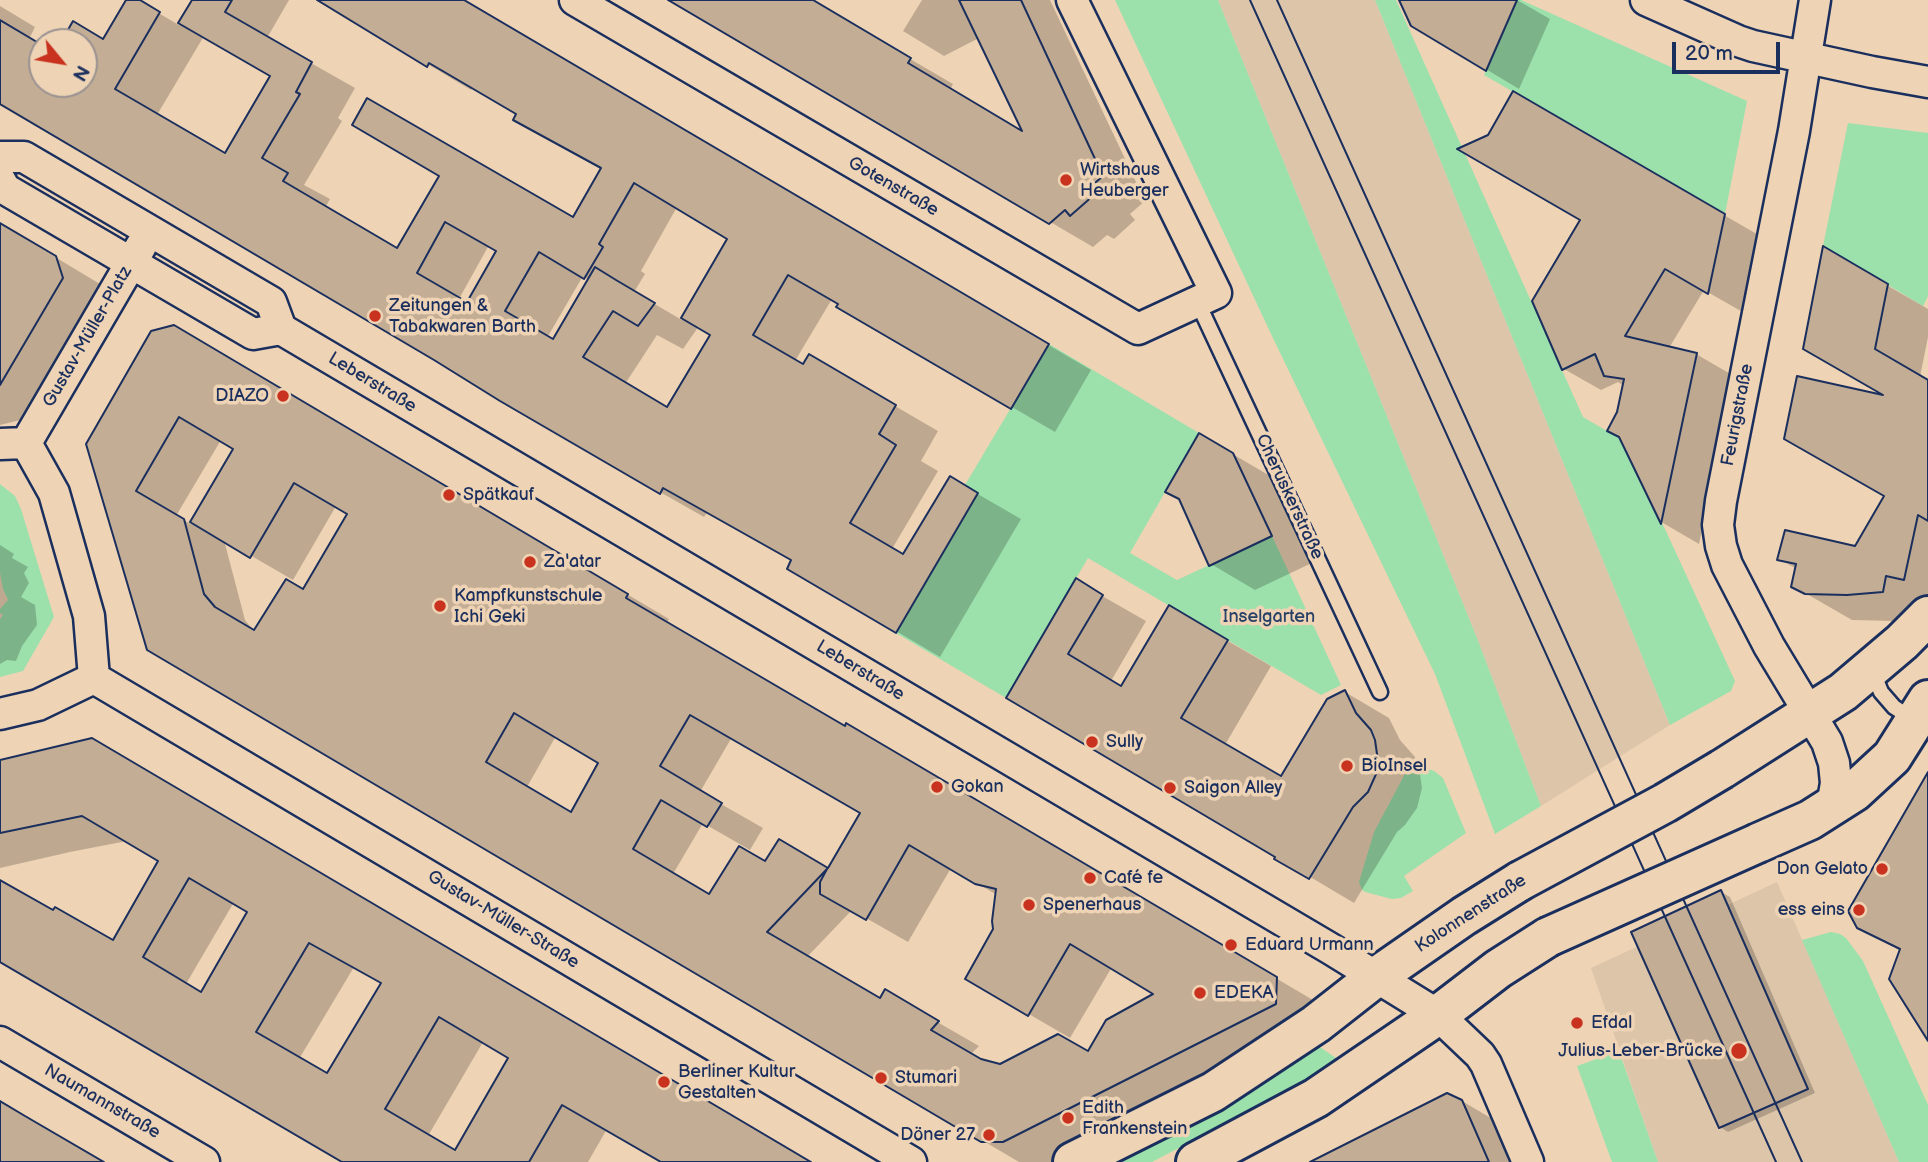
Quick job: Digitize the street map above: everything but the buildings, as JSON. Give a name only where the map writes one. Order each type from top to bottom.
[{"type":"main road","name":"Kolonnenstraße","points":[[1073,1162],[1213,1092],[1315,1024],[1376,977],[1464,916],[1520,881],[1722,769],[1843,692],[1928,616]]},
{"type":"main road","points":[[1196,1162],[1316,1098],[1498,969],[1548,937],[1810,820],[1832,807],[1854,792],[1892,757],[1922,711]]},
{"type":"street","name":"Gotenstraße","points":[[575,0],[1138,329],[1206,297]]},
{"type":"street","name":"Cheruskerstraße","points":[[1072,0],[1206,297]]},
{"type":"street","points":[[1646,0],[1738,41],[1880,74],[1928,82]]},
{"type":"street","name":"Feurigstraße","points":[[1815,0],[1807,58],[1718,525],[1727,565],[1769,646],[1827,742],[1834,763],[1836,783],[1832,807]]},
{"type":"street","points":[[0,157],[24,157],[271,302],[281,329],[253,334],[5,189],[0,180]]},
{"type":"street","name":"Gustav-Müller-Platz","points":[[94,678],[89,616],[54,493],[13,443],[150,230]]},
{"type":"street","name":"Leberstraße","points":[[281,329],[1438,1014],[1486,1064],[1528,1162]]},
{"type":"street","points":[[0,714],[38,705],[94,678]]},
{"type":"street","name":"Gustav-Müller-Straße","points":[[94,678],[912,1162]]},
{"type":"street","name":"Naumannstraße","points":[[0,1042],[204,1162]]},
{"type":"lane","name":"Cheruskerstraße","points":[[1206,297],[1380,692]]},
{"type":"lane","points":[[1871,669],[1881,692],[1894,707],[1922,711]]},
{"type":"shaded area","points":[[1218,0],[1375,0],[1670,725],[1541,806],[1477,638]]},
{"type":"shaded area","points":[[1777,882],[1899,1162],[1658,1162],[1591,968]]},
{"type":"green space","points":[[1115,0],[1218,0],[1477,638],[1541,806],[1495,834],[1435,674],[1271,334]]},
{"type":"green space","points":[[1375,0],[1396,0],[1583,417],[1619,438],[1665,529],[1735,681],[1731,691],[1670,725]]},
{"type":"green space","points":[[1517,0],[1747,101],[1725,214],[1484,75]]},
{"type":"green space","points":[[1848,123],[1928,133],[1928,296],[1923,306],[1823,246]]},
{"type":"green space","name":"Inselgarten","points":[[1049,344],[1199,433],[1130,553],[1177,580],[1272,536],[1341,685],[1321,695],[1088,558],[1006,698],[896,633],[978,493],[965,485]]},
{"type":"green space","points":[[0,484],[15,496],[21,509],[54,617],[23,671],[0,677],[0,619],[3,615],[0,609],[8,600],[0,573]]},
{"type":"green space","points":[[1416,764],[1443,778],[1466,833],[1404,876],[1413,891],[1401,898],[1392,899],[1365,892],[1359,882],[1374,832],[1407,770]]},
{"type":"green space","points":[[1831,932],[1846,938],[1863,961],[1928,1105],[1928,1162],[1899,1162],[1802,940]]},
{"type":"green space","points":[[1317,1045],[1336,1058],[1290,1090],[1152,1162],[1118,1162],[1215,1113]]},
{"type":"green space","points":[[1619,1051],[1658,1162],[1612,1162],[1577,1066]]},
{"type":"tram line","points":[[1250,0],[1776,1162]]},
{"type":"tram line","points":[[1277,0],[1802,1162]]},
{"type":"place","name":"Wirtshaus Heuberger","points":[[1066,180]]},
{"type":"place","name":"Zeitungen & Tabakwaren Barth","points":[[375,316]]},
{"type":"place","name":"DIAZO","points":[[283,396]]},
{"type":"place","name":"Spätkauf","points":[[449,495]]},
{"type":"place","name":"Za'atar","points":[[530,562]]},
{"type":"place","name":"Kampfkunstschule Ichi Geki","points":[[440,606]]},
{"type":"place","name":"Sully","points":[[1092,742]]},
{"type":"place","name":"BioInsel","points":[[1347,766]]},
{"type":"place","name":"Gokan","points":[[937,787]]},
{"type":"place","name":"Saigon Alley","points":[[1170,788]]},
{"type":"place","name":"Don Gelato","points":[[1882,869]]},
{"type":"place","name":"Café fe","points":[[1090,878]]},
{"type":"place","name":"Spenerhaus","points":[[1029,905]]},
{"type":"place","name":"ess eins","points":[[1859,910]]},
{"type":"place","name":"Eduard Urmann","points":[[1231,945]]},
{"type":"place","name":"EDEKA","points":[[1200,993]]},
{"type":"place","name":"Efdal","points":[[1577,1023]]},
{"type":"place","name":"Julius-Leber-Brücke","points":[[1739,1051]]},
{"type":"place","name":"Stumari","points":[[881,1078]]},
{"type":"place","name":"Berliner Kultur Gestalten","points":[[664,1082]]},
{"type":"place","name":"Edith Frankenstein","points":[[1068,1118]]},
{"type":"place","name":"Döner 27","points":[[989,1135]]}]
